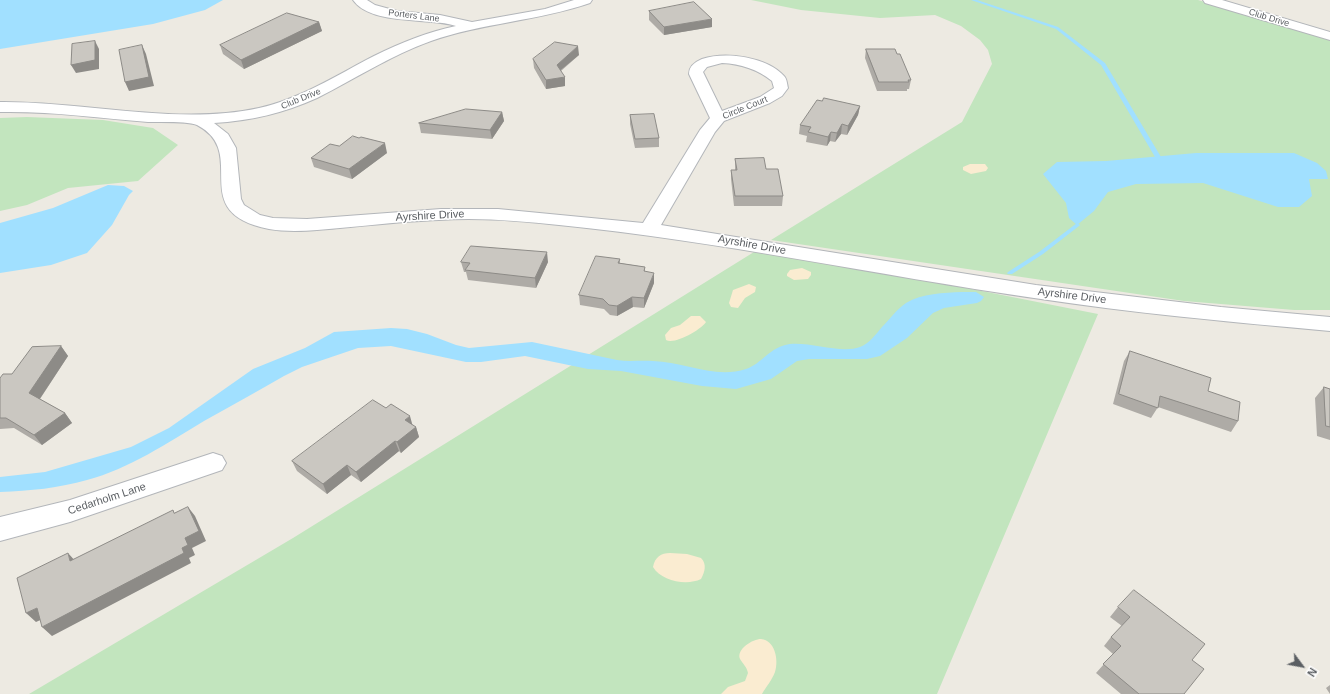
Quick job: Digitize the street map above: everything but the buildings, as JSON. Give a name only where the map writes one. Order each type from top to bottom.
[{"type":"street","name":"Porters Lane","points":[[359,0],[380,11],[445,20],[471,27]]},
{"type":"street","name":"Club Drive","points":[[0,107],[44,106],[155,117],[199,119],[235,117],[269,111],[319,92],[412,44],[436,35],[546,13],[586,0]]},
{"type":"street","name":"Club Drive","points":[[1209,0],[1330,36]]},
{"type":"street","name":"Circle Court","points":[[650,229],[704,137],[718,118],[740,111],[771,97],[781,88],[779,79],[766,70],[732,60],[717,59],[700,64],[697,68],[696,74],[718,118]]},
{"type":"street","points":[[199,119],[222,137],[237,137],[269,111]]},
{"type":"street","name":"Ayrshire Drive","points":[[237,137],[232,199],[236,208],[245,215],[273,224],[307,225],[413,215],[469,214],[556,219],[650,229],[1036,292],[1222,314],[1330,324]]},
{"type":"street","name":"Cedarholm Lane","points":[[0,529],[70,511],[213,463]]},
{"type":"green space","points":[[751,0],[1198,0],[1330,39],[1330,310],[1294,310],[1184,301],[771,240],[962,122],[992,64],[988,50],[980,40],[961,26],[935,15],[880,18],[801,10]]},
{"type":"green space","points":[[27,117],[103,120],[153,128],[178,145],[138,181],[68,188],[27,205],[0,211],[0,118]]},
{"type":"green space","points":[[754,252],[906,276],[1098,314],[937,694],[29,694],[293,538]]},
{"type":"sand","points":[[970,164],[985,164],[988,168],[986,171],[971,174],[963,170],[963,167]]},
{"type":"sand","points":[[802,268],[811,272],[808,279],[794,280],[787,276],[790,270]]},
{"type":"sand","points":[[749,284],[756,287],[755,292],[745,298],[738,308],[731,307],[729,303],[733,290]]},
{"type":"sand","points":[[691,316],[700,316],[706,322],[688,336],[670,341],[666,340],[665,335],[671,328],[680,325]]},
{"type":"sand","points":[[670,553],[687,554],[701,558],[705,568],[701,579],[689,582],[675,581],[662,576],[657,572],[653,567],[657,558],[661,555]]},
{"type":"sand","points":[[761,639],[770,643],[775,651],[776,657],[774,675],[762,694],[721,694],[728,687],[745,681],[748,673],[746,667],[740,659],[740,652],[746,645]]},
{"type":"water","points":[[0,0],[223,0],[205,10],[153,24],[0,49]]},
{"type":"water","points":[[1196,153],[1294,153],[1317,163],[1326,171],[1328,179],[1309,179],[1312,196],[1299,207],[1278,207],[1203,183],[1136,184],[1108,192],[1094,211],[1077,225],[1069,218],[1066,203],[1043,174],[1057,162],[1106,161]]},
{"type":"water","points":[[108,185],[124,186],[133,191],[129,195],[112,225],[87,253],[51,265],[0,273],[0,223],[53,208]]},
{"type":"water","points":[[976,292],[984,297],[977,303],[944,308],[933,313],[907,338],[880,356],[867,359],[809,359],[797,361],[771,379],[736,389],[702,386],[621,371],[588,369],[525,356],[481,362],[466,362],[391,346],[358,348],[302,367],[284,376],[147,455],[118,469],[87,480],[66,485],[33,490],[0,492],[0,477],[45,472],[131,447],[169,428],[253,369],[305,348],[334,332],[391,328],[407,329],[469,348],[532,342],[617,360],[665,362],[711,371],[734,372],[752,367],[777,348],[790,344],[835,349],[852,349],[863,346],[906,303],[926,295]]},
{"type":"waterway","points":[[973,0],[1057,28],[1103,64],[1158,157]]},
{"type":"waterway","points":[[1010,273],[1041,253],[1077,225]]}]
